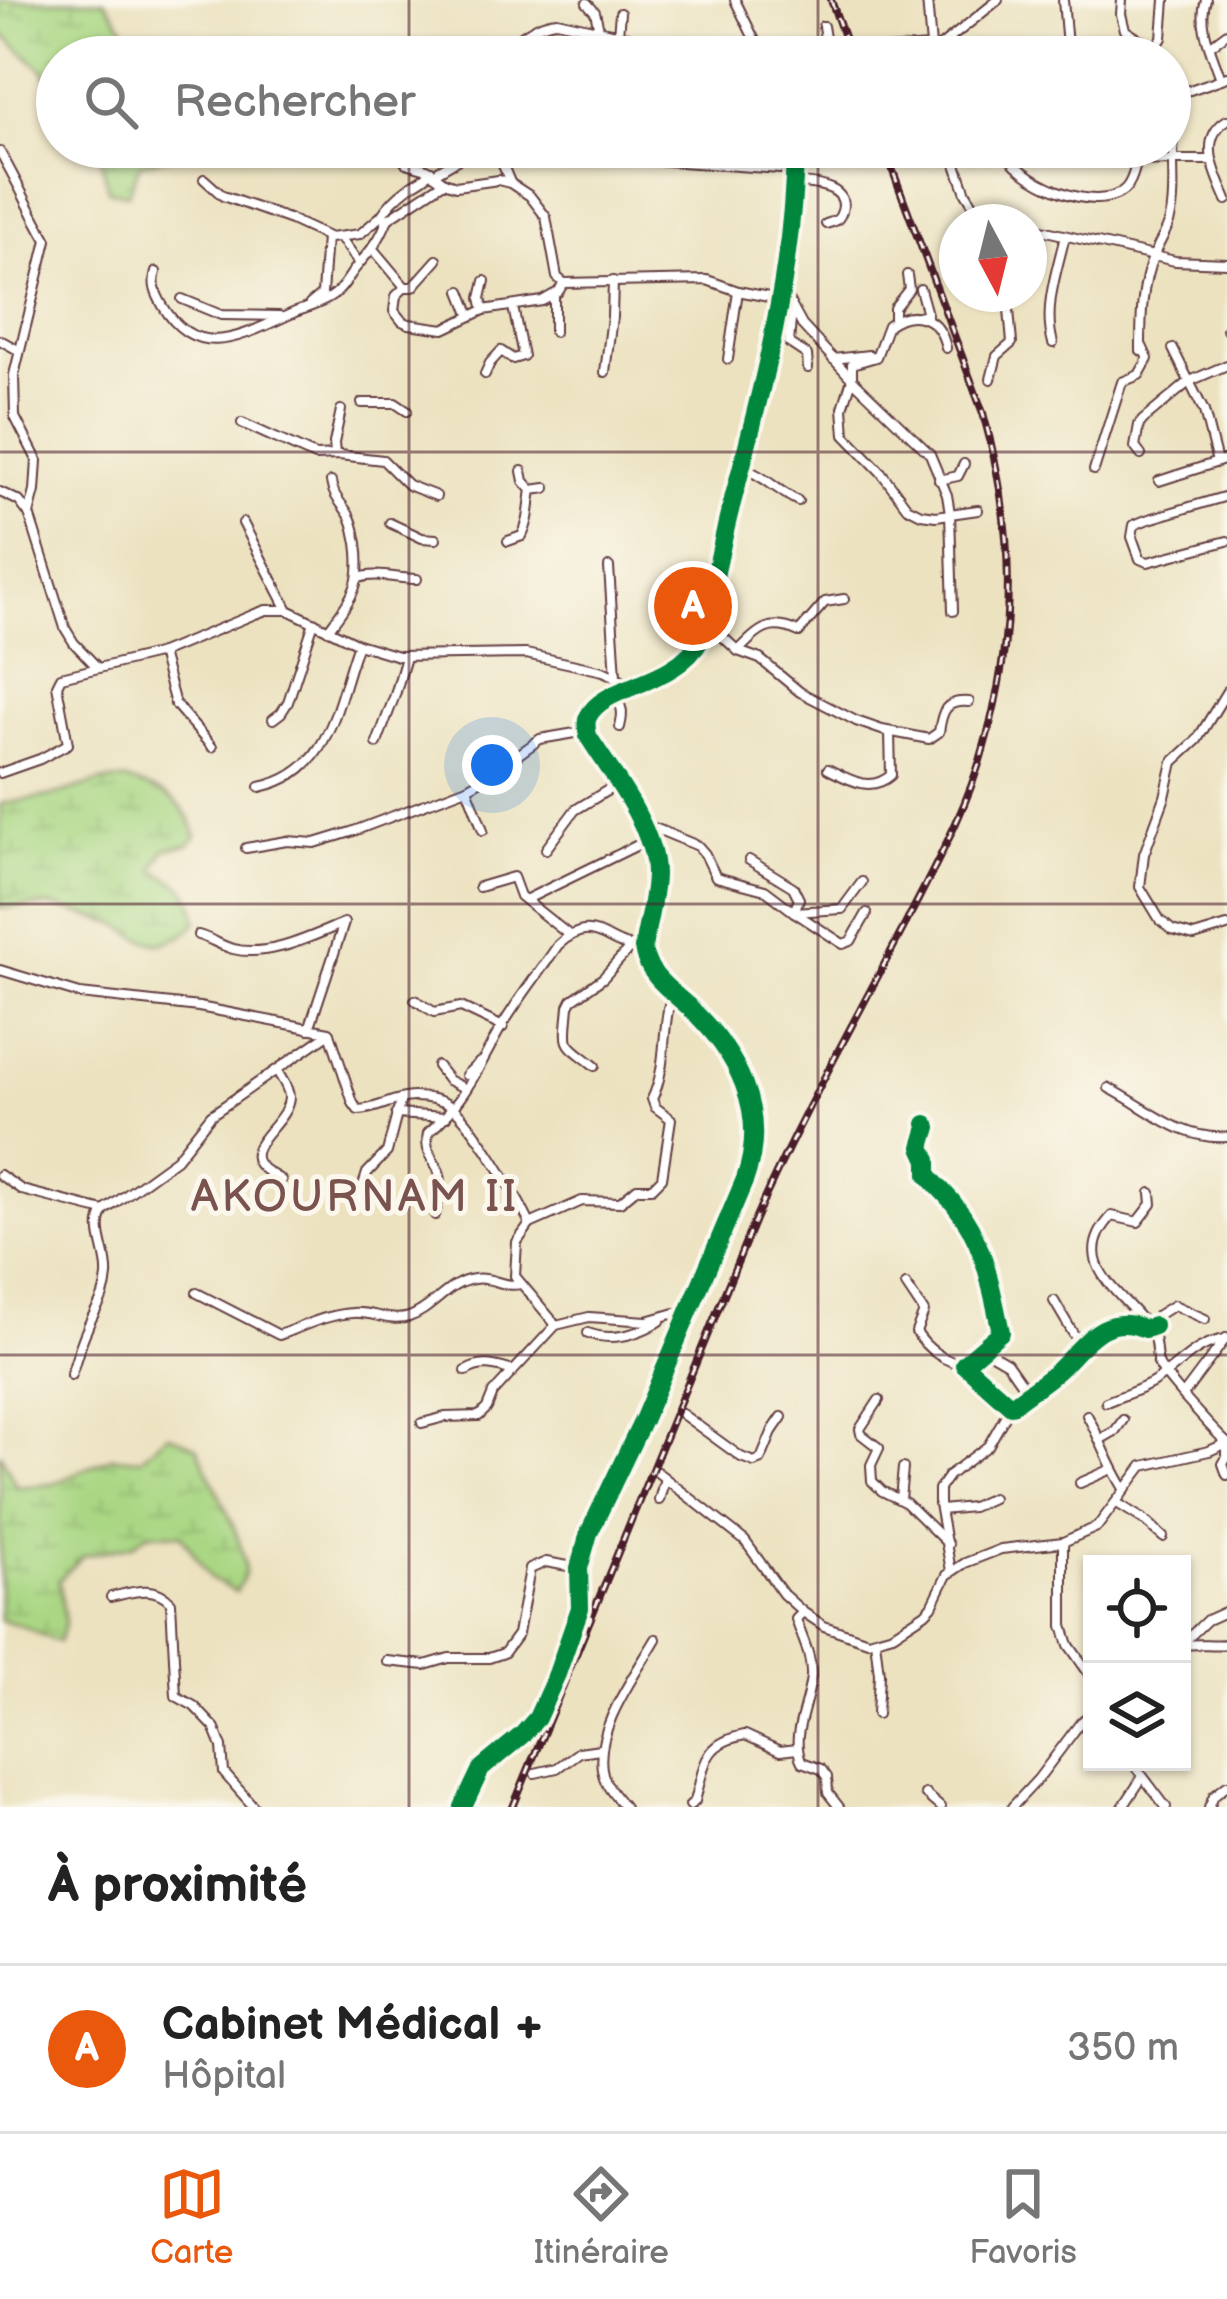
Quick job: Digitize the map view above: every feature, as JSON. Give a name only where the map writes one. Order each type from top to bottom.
[{"type":"street","points":[[735,0],[753,36]]},
{"type":"street","points":[[927,0],[930,36]]},
{"type":"street","points":[[977,0],[977,16]]},
{"type":"street","points":[[952,36],[998,0]]},
{"type":"street","points":[[1063,0],[1066,36]]},
{"type":"street","points":[[1122,0],[1125,31],[1131,36]]},
{"type":"street","points":[[1162,36],[1165,0]]},
{"type":"street","points":[[1191,87],[1224,78],[1202,16],[1206,0]]},
{"type":"street","points":[[587,3],[599,29]]},
{"type":"street","points":[[618,34],[620,13]]},
{"type":"street","points":[[520,36],[548,21],[625,36]]},
{"type":"street","points":[[823,26],[825,36]]},
{"type":"street","points":[[1210,45],[1227,33]]},
{"type":"street","points":[[1227,121],[1212,136],[1212,160],[1227,200]]},
{"type":"street","points":[[0,152],[47,240],[14,375],[14,409],[38,468],[29,514]]},
{"type":"street","points":[[1191,160],[1212,160]]},
{"type":"street","points":[[420,168],[456,186],[494,179],[530,196],[546,217],[557,277],[564,283],[711,281],[779,299]]},
{"type":"street","points":[[156,272],[153,284],[168,314],[199,337],[235,339],[339,291],[374,250],[389,203],[442,168]]},
{"type":"street","points":[[504,168],[510,183]]},
{"type":"street","points":[[463,1807],[481,1768],[537,1718],[575,1628],[580,1608],[579,1568],[597,1512],[644,1418],[748,1171],[753,1142],[748,1098],[738,1067],[720,1038],[647,965],[643,948],[655,868],[648,840],[587,731],[590,713],[612,697],[669,672],[694,652],[701,639],[782,288],[794,170],[766,168]]},
{"type":"street","points":[[957,168],[973,204]]},
{"type":"street","points":[[1017,168],[1062,192],[1092,199],[1123,190],[1135,168]]},
{"type":"street","points":[[1094,470],[1122,382],[1139,375],[1148,359],[1141,348],[1140,320],[1153,256],[1171,215],[1173,168]]},
{"type":"street","points":[[204,179],[223,196],[334,239],[360,234],[444,182]]},
{"type":"street","points":[[793,183],[815,184],[838,193],[842,212],[826,224]]},
{"type":"street","points":[[1047,232],[1192,263],[1227,263]]},
{"type":"street","points":[[339,236],[359,263]]},
{"type":"street","points":[[1053,343],[1049,310],[1065,236]]},
{"type":"street","points":[[324,297],[326,237]]},
{"type":"street","points":[[374,250],[406,287],[412,287],[437,260]]},
{"type":"street","points":[[894,320],[894,308],[909,289],[907,275]]},
{"type":"street","points":[[484,281],[484,310]]},
{"type":"street","points":[[605,372],[613,281]]},
{"type":"street","points":[[406,287],[393,303],[394,311],[403,321],[436,329],[484,310],[542,302],[564,283]]},
{"type":"street","points":[[782,288],[802,325],[832,359],[930,454],[950,513],[953,611]]},
{"type":"street","points":[[920,290],[927,314],[894,320],[877,357],[852,364],[843,408],[845,436],[907,507],[928,515],[978,510]]},
{"type":"street","points":[[461,291],[470,314]]},
{"type":"street","points":[[728,359],[738,291]]},
{"type":"street","points":[[554,295],[554,332]]},
{"type":"street","points":[[182,299],[221,315],[290,314]]},
{"type":"street","points":[[485,374],[502,351],[514,359],[523,356],[513,307]]},
{"type":"street","points":[[792,309],[789,343],[807,355],[808,368]]},
{"type":"street","points":[[991,379],[997,356],[1012,343],[1009,312]]},
{"type":"street","points":[[916,316],[939,327],[946,348]]},
{"type":"street","points":[[0,340],[18,350]]},
{"type":"street","points":[[1159,481],[1222,461],[1173,349]]},
{"type":"street","points":[[832,359],[881,350]]},
{"type":"street","points":[[1141,454],[1135,447],[1141,422],[1190,381],[1227,365]]},
{"type":"street","points":[[362,403],[389,401],[406,411]]},
{"type":"street","points":[[334,454],[341,410]]},
{"type":"street","points":[[242,423],[315,456],[383,460],[408,485],[436,496]]},
{"type":"street","points":[[939,480],[958,476],[964,464]]},
{"type":"street","points":[[742,468],[798,501]]},
{"type":"street","points":[[508,541],[522,536],[531,513],[532,490],[522,471]]},
{"type":"street","points":[[328,630],[354,595],[359,578],[355,532],[331,482]]},
{"type":"street","points":[[532,490],[547,488]]},
{"type":"street","points":[[0,493],[19,501],[29,514],[64,628],[98,668]]},
{"type":"street","points":[[1227,496],[1134,525],[1132,537],[1140,559],[1148,562],[1227,541]]},
{"type":"street","points":[[243,523],[288,610]]},
{"type":"street","points":[[390,523],[422,538],[436,539]]},
{"type":"street","points":[[609,567],[616,676]]},
{"type":"street","points":[[359,578],[373,573],[389,579],[417,579]]},
{"type":"street","points":[[738,651],[774,625],[799,632],[822,604],[844,599]]},
{"type":"street","points":[[710,604],[717,627],[738,651],[760,659],[800,692],[856,721],[926,739],[939,733],[942,714],[951,704],[969,702]]},
{"type":"street","points":[[0,773],[68,744],[57,682],[64,675],[161,653],[276,609],[288,610],[386,654],[514,653],[575,663],[635,686]]},
{"type":"street","points":[[273,719],[289,702],[314,622]]},
{"type":"street","points":[[260,787],[292,776],[320,745],[339,710],[358,644]]},
{"type":"street","points":[[161,653],[175,704],[212,746]]},
{"type":"street","points":[[377,742],[406,657]]},
{"type":"street","points":[[1227,691],[1197,740],[1173,762],[1144,854],[1140,887],[1150,907],[1172,930],[1194,937],[1227,926]]},
{"type":"street","points":[[612,697],[621,705],[620,727]]},
{"type":"street","points":[[247,848],[315,843],[351,832],[467,788],[539,739],[587,731]]},
{"type":"street","points":[[828,769],[867,785],[887,780],[891,775],[890,732]]},
{"type":"street","points":[[546,849],[575,810],[618,784]]},
{"type":"street","points":[[467,788],[483,830]]},
{"type":"street","points":[[638,821],[698,846],[716,877],[765,890],[843,944],[848,945],[867,913]]},
{"type":"street","points":[[525,900],[648,840]]},
{"type":"street","points":[[749,860],[793,887],[799,899],[794,912]]},
{"type":"street","points":[[479,887],[512,877],[525,900],[569,935]]},
{"type":"street","points":[[794,912],[842,909],[862,882]]},
{"type":"street","points":[[198,934],[236,950],[267,949],[344,923],[309,1029]]},
{"type":"street","points":[[435,1215],[441,1183],[426,1138],[448,1117],[558,945],[582,930],[606,935],[629,949],[643,948]]},
{"type":"street","points":[[596,1066],[568,1045],[569,1006],[629,949]]},
{"type":"street","points":[[0,970],[94,997],[199,1007],[330,1033]]},
{"type":"street","points":[[556,1325],[520,1284],[514,1271],[516,1248],[530,1224],[582,1201],[620,1202],[635,1189],[652,1188],[662,1178],[670,1120],[652,1101],[661,1075],[664,1021],[672,992]]},
{"type":"street","points":[[415,1000],[434,1012],[461,1007],[502,1027]]},
{"type":"street","points":[[71,1376],[85,1332],[106,1290],[108,1259],[99,1220],[104,1210],[176,1159],[211,1115],[330,1033]]},
{"type":"street","points":[[330,1033],[358,1110],[401,1098],[425,1098],[454,1107],[530,1224]]},
{"type":"street","points":[[466,1075],[486,1058]]},
{"type":"street","points":[[437,1066],[448,1080],[466,1089]]},
{"type":"street","points":[[277,1071],[289,1094],[288,1103],[255,1156],[259,1165],[281,1180]]},
{"type":"street","points":[[1109,1088],[1196,1135],[1227,1137]]},
{"type":"street","points":[[357,1204],[367,1173],[387,1152],[401,1098]]},
{"type":"street","points":[[396,1114],[448,1117]]},
{"type":"street","points":[[926,1124],[922,1148],[928,1175],[976,1238],[1001,1332],[964,1364]]},
{"type":"street","points":[[0,1175],[22,1190],[104,1210]]},
{"type":"street","points":[[1151,1193],[1152,1204],[1142,1219],[1112,1216],[1095,1241],[1099,1270],[1152,1331],[1158,1363],[1165,1373],[1227,1443],[1223,1464],[1227,1475]]},
{"type":"street","points":[[197,1293],[280,1335],[314,1320],[353,1313],[405,1318],[472,1279],[489,1279],[504,1286],[520,1284]]},
{"type":"street","points":[[906,1285],[925,1314],[917,1334],[931,1349],[964,1364],[1011,1406]]},
{"type":"street","points":[[1054,1301],[1080,1345]]},
{"type":"street","points":[[1152,1331],[1160,1312],[1174,1305],[1205,1318]]},
{"type":"street","points":[[422,1423],[478,1416],[556,1325],[589,1317],[630,1322],[688,1313]]},
{"type":"street","points":[[588,1333],[622,1336],[666,1317]]},
{"type":"street","points":[[951,1571],[938,1493],[941,1484],[988,1446],[1011,1406],[1099,1330],[1121,1324],[1152,1331]]},
{"type":"street","points":[[1106,1402],[1155,1382],[1198,1346],[1226,1339]]},
{"type":"street","points":[[1184,1394],[1226,1339]]},
{"type":"street","points":[[983,1349],[1007,1363],[1021,1383],[1034,1389]]},
{"type":"street","points":[[466,1371],[491,1364],[514,1371]]},
{"type":"street","points":[[879,1400],[861,1424],[861,1433],[879,1448],[871,1465],[872,1481],[900,1498],[948,1544]]},
{"type":"street","points":[[682,1414],[754,1462],[761,1459],[782,1417]]},
{"type":"street","points":[[1087,1415],[1125,1490]]},
{"type":"street","points":[[1101,1439],[1123,1420]]},
{"type":"street","points":[[659,1500],[661,1475],[745,1541],[783,1594],[803,1612],[833,1630],[868,1641],[893,1634],[925,1613],[951,1571],[1001,1549],[1063,1541],[1090,1532],[1143,1466],[1227,1443]]},
{"type":"street","points":[[900,1498],[903,1468]]},
{"type":"street","points":[[1080,1483],[1112,1469]]},
{"type":"street","points":[[940,1510],[972,1507],[992,1498]]},
{"type":"street","points":[[1117,1503],[1162,1538]]},
{"type":"street","points":[[1063,1541],[1063,1627],[1083,1665]]},
{"type":"street","points":[[387,1661],[425,1665],[449,1658],[498,1656],[518,1634],[530,1569],[546,1562],[579,1568]]},
{"type":"street","points":[[111,1597],[152,1590],[171,1602],[176,1696],[208,1719],[222,1747],[224,1773],[254,1807]]},
{"type":"street","points":[[1191,1636],[1207,1620],[1227,1611]]},
{"type":"street","points":[[803,1612],[796,1619],[811,1675],[797,1749],[802,1762],[824,1772],[828,1793],[838,1807]]},
{"type":"street","points":[[624,1807],[604,1780],[600,1749],[656,1639]]},
{"type":"street","points":[[875,1640],[877,1714]]},
{"type":"street","points":[[1191,1643],[1227,1644]]},
{"type":"street","points":[[1012,1807],[1083,1720]]},
{"type":"street","points":[[690,1804],[695,1801],[705,1761],[723,1743],[746,1735],[780,1751],[797,1749]]},
{"type":"street","points":[[535,1773],[557,1768],[579,1752],[600,1749]]},
{"type":"street","points":[[1138,1771],[1166,1807]]},
{"type":"street","points":[[1123,1807],[1142,1778]]},
{"type":"street","points":[[1209,1807],[1214,1795],[1227,1785]]},
{"type":"street","points":[[925,1794],[940,1807]]},
{"type":"green space","points":[[0,0],[104,0],[130,36],[36,36],[36,64],[0,32]]},
{"type":"green space","points":[[103,168],[138,168],[128,194],[108,190]]},
{"type":"green space","points":[[125,780],[169,798],[192,823],[196,836],[189,845],[165,849],[154,869],[189,894],[197,922],[182,936],[162,944],[144,940],[117,924],[53,906],[0,907],[0,804]]},
{"type":"green space","points":[[168,1434],[197,1447],[227,1511],[244,1562],[236,1592],[211,1579],[181,1534],[148,1533],[132,1545],[83,1556],[59,1580],[65,1623],[58,1642],[0,1621],[0,1452],[17,1487],[54,1484],[111,1457],[140,1459]]},
{"type":"railway","points":[[831,0],[844,36]]},
{"type":"railway","points":[[513,1807],[756,1217],[950,837],[977,770],[995,705],[1008,580],[994,455],[983,413],[892,168]]},
{"type":"cycle path","points":[[463,1807],[481,1769],[537,1718],[557,1674],[580,1608],[579,1568],[589,1533],[644,1418],[745,1179],[751,1154],[750,1107],[734,1064],[706,1025],[654,974],[645,957],[655,882],[653,856],[640,820],[588,736],[586,724],[596,706],[675,666],[701,639],[775,327],[794,168]]},
{"type":"cycle path","points":[[926,1124],[922,1147],[928,1175],[973,1234],[1001,1332],[964,1364],[1011,1406],[1052,1376],[1095,1334],[1118,1324],[1154,1326]]},
{"type":"place","name":"Cabinet Médical +","points":[[693,606]]},
{"type":"district","name":"AKOURNAM II","points":[[355,1197]]}]
